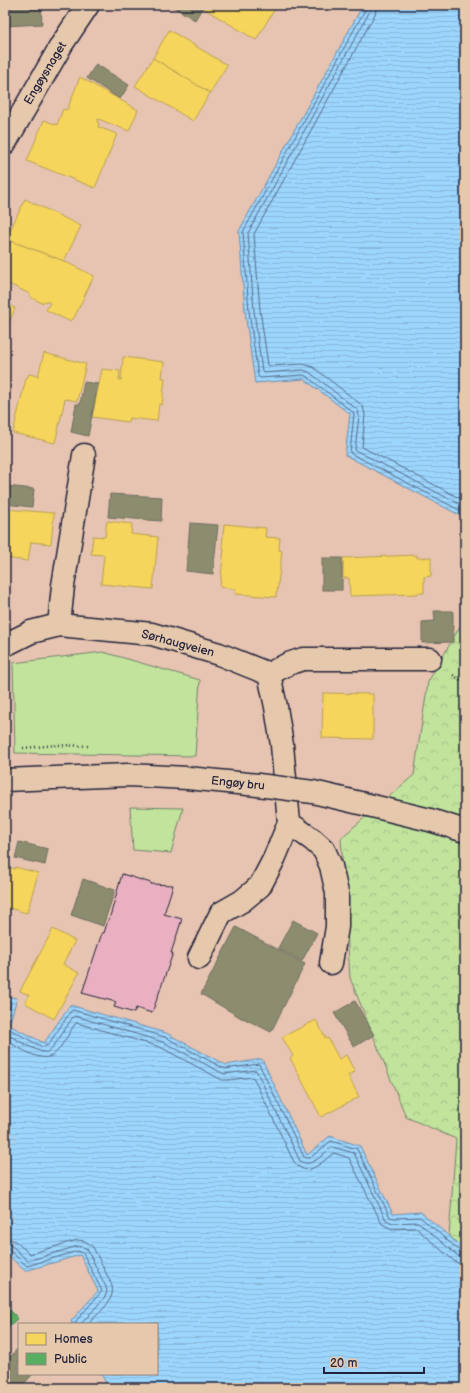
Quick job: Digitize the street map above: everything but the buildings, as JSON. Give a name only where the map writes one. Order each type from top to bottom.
[{"type":"street","name":"Engøysnaget","points":[[5,143],[62,44],[88,5]]},
{"type":"street","points":[[59,625],[64,579],[84,454]]},
{"type":"street","name":"Sørhaugveien","points":[[5,645],[31,632],[59,625],[152,634],[219,654],[269,674]]},
{"type":"street","points":[[199,958],[221,913],[242,901],[260,886],[274,860],[289,823],[282,745],[269,674],[288,664],[303,659],[430,659]]},
{"type":"street","name":"Engøy bru","points":[[5,780],[128,775],[187,778],[313,792],[430,820],[465,831]]},
{"type":"street","points":[[289,823],[324,850],[331,866],[337,893],[337,927],[331,963]]},
{"type":"green space","points":[[465,618],[465,1250],[449,1236],[456,1139],[406,1117],[350,978],[341,838],[414,775],[428,682]]},
{"type":"green space","points":[[103,652],[200,680],[195,756],[15,753],[13,663]]},
{"type":"green space","points":[[130,807],[183,808],[171,853],[133,850]]},
{"type":"water","points":[[363,5],[465,5],[465,518],[345,455],[350,414],[304,379],[255,383],[245,312],[239,231]]},
{"type":"water","points":[[5,996],[17,998],[9,1025],[44,1043],[70,1005],[166,1033],[226,1065],[262,1059],[307,1155],[330,1136],[360,1146],[393,1214],[421,1212],[465,1250],[465,1388],[109,1388],[102,1375],[158,1375],[158,1323],[72,1323],[71,1321],[98,1291],[80,1255],[25,1271],[5,1252]]}]
